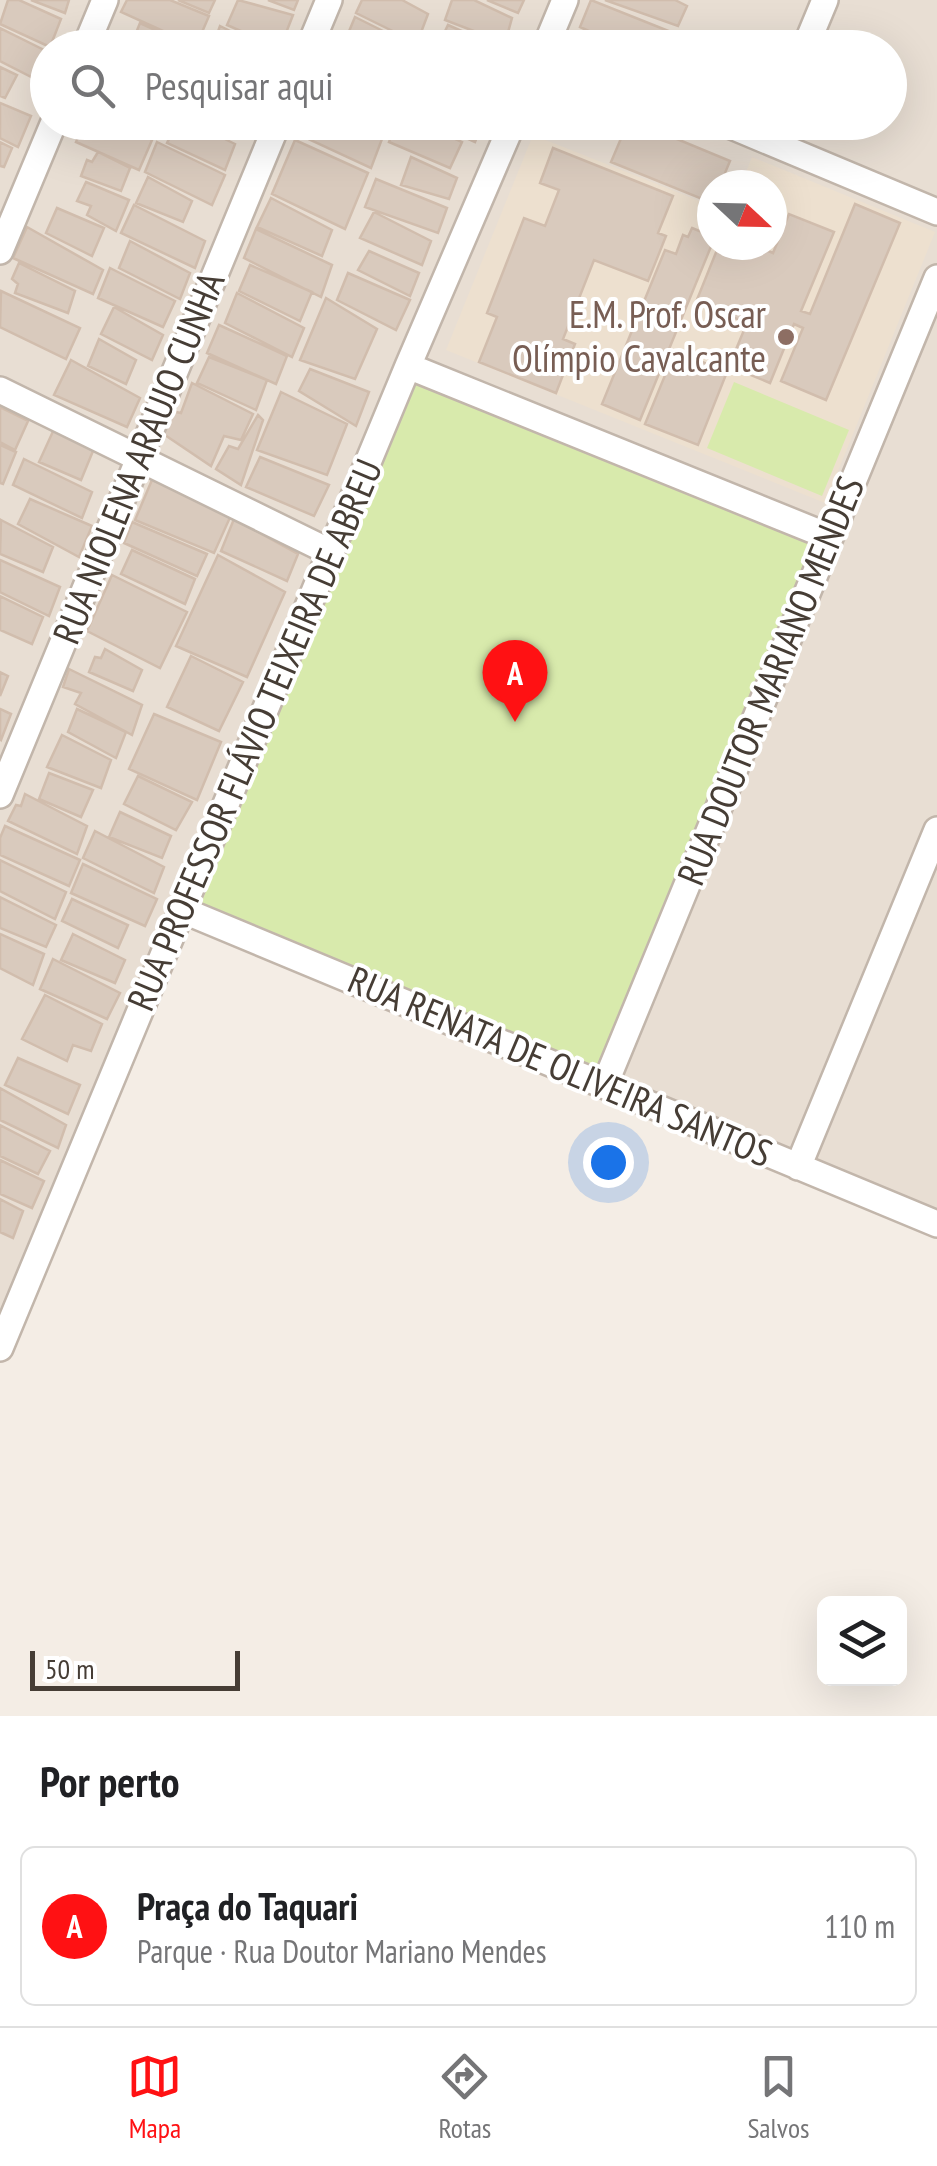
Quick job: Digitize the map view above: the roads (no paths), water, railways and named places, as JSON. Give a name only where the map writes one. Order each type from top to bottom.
[{"type":"street","points":[[92,30],[104,0]]},
{"type":"street","points":[[316,30],[329,0]]},
{"type":"street","points":[[552,30],[565,0]]},
{"type":"street","points":[[812,30],[824,0]]},
{"type":"street","points":[[0,251],[46,140]]},
{"type":"street","name":"RUA NIOLENA ARAUJO CUNHA","points":[[0,794],[271,140]]},
{"type":"street","name":"RUA PROFESSOR FLÁVIO TEIXEIRA DE ABREU","points":[[0,1348],[504,140]]},
{"type":"street","points":[[786,140],[937,212]]},
{"type":"street","name":"RUA DOUTOR MARIANO MENDES","points":[[606,1084],[937,278]]},
{"type":"street","points":[[408,366],[830,537]]},
{"type":"street","points":[[0,390],[332,553]]},
{"type":"street","points":[[798,1167],[937,830]]},
{"type":"street","name":"RUA RENATA DE OLIVEIRA SANTOS","points":[[182,910],[937,1224]]},
{"type":"place","name":"E.M. Prof. Oscar Olímpio Cavalcante","points":[[786,337]]},
{"type":"place","name":"Praça do Taquari","points":[[515,722]]}]
